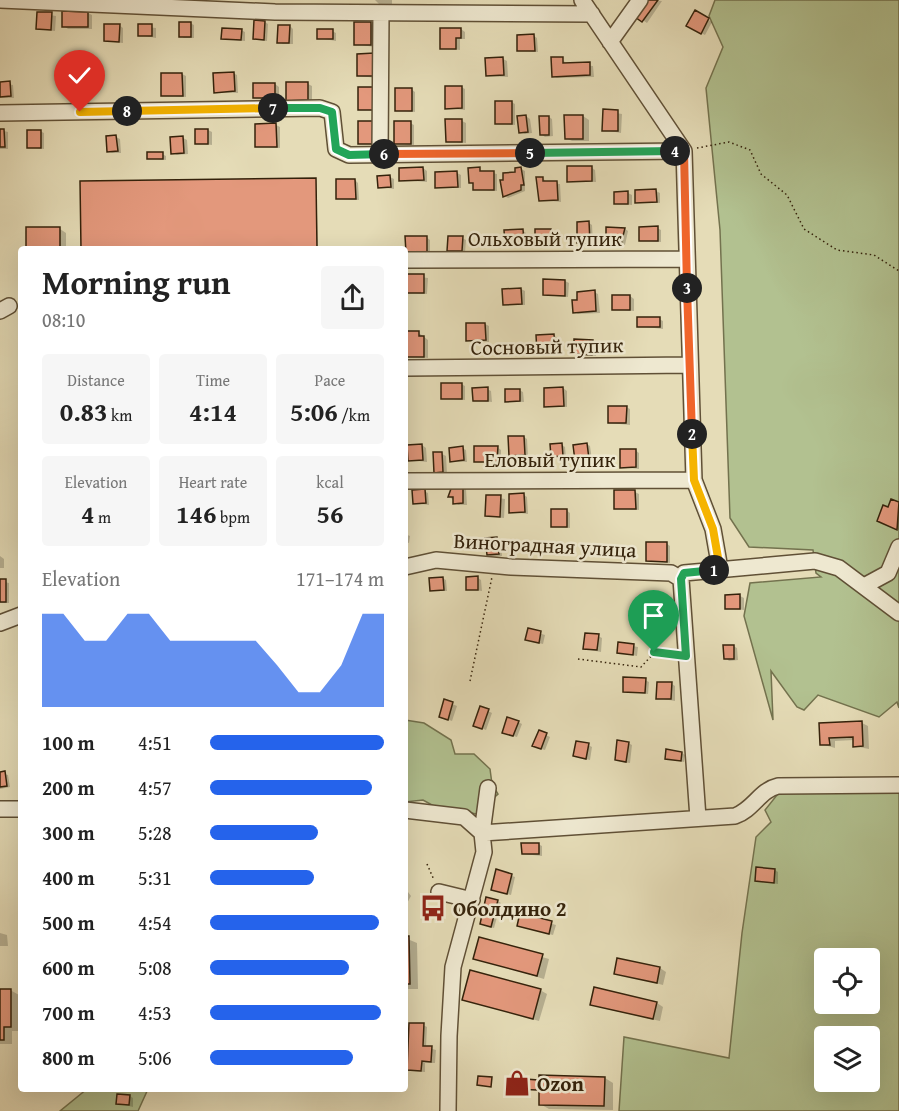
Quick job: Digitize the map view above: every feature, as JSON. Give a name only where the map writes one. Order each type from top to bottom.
[{"type":"street","points":[[0,0],[275,12],[592,14]]},
{"type":"street","points":[[582,0],[684,151],[694,480],[713,529],[720,569]]},
{"type":"street","points":[[610,42],[640,0]]},
{"type":"street","points":[[380,154],[381,13]]},
{"type":"street","points":[[0,113],[320,108],[332,112],[336,149],[349,155],[684,151]]},
{"type":"street","name":"Ольховый тупик","points":[[408,260],[686,259]]},
{"type":"street","name":"Сосновый тупик","points":[[408,368],[690,365]]},
{"type":"street","name":"Еловый тупик","points":[[408,481],[694,480]]},
{"type":"street","points":[[864,586],[888,573],[899,547]]},
{"type":"street","name":"Виноградная улица","points":[[408,566],[436,560],[671,573],[681,579]]},
{"type":"street","points":[[698,818],[681,579],[684,573],[815,561],[839,568],[899,613]]},
{"type":"street","points":[[0,623],[18,616]]},
{"type":"street","points":[[408,810],[464,817],[482,833],[743,813],[771,787],[778,786],[899,785]]},
{"type":"street","points":[[448,1111],[453,967],[484,852],[482,833],[488,788]]},
{"type":"street","points":[[0,809],[18,809]]},
{"type":"street","points":[[439,892],[472,900]]},
{"type":"path","points":[[684,151],[729,142],[750,150],[761,174],[787,195],[804,229],[837,250],[874,255],[899,271]]},
{"type":"path","points":[[470,681],[495,564]]},
{"type":"path","points":[[578,659],[641,668],[654,652],[686,656]]},
{"type":"path","points":[[427,864],[439,892]]},
{"type":"green space","points":[[715,0],[899,0],[899,708],[897,702],[879,717],[818,695],[804,710],[797,707],[771,671],[773,720],[744,616],[750,583],[821,577],[816,573],[813,550],[749,547],[730,518],[720,230],[706,88],[723,47],[709,16]]},
{"type":"green space","points":[[408,720],[424,723],[451,740],[455,754],[474,754],[490,769],[492,784],[498,794],[476,814],[455,809],[443,811],[423,800],[408,802]]},
{"type":"green space","points":[[781,790],[818,793],[899,792],[899,1111],[619,1111],[624,1037],[729,1058],[742,933],[756,837],[771,822],[765,810]]},
{"type":"green space","points":[[83,1092],[147,1092],[138,1111],[60,1111]]},
{"type":"building","points":[[646,0],[658,0],[642,22],[635,17]]},
{"type":"building","points":[[695,10],[709,18],[701,34],[686,26]]},
{"type":"building","points":[[62,11],[88,12],[88,27],[62,27]]},
{"type":"building","points":[[37,12],[52,12],[51,30],[36,29]]},
{"type":"building","points":[[254,20],[265,21],[264,40],[253,39]]},
{"type":"building","points":[[179,22],[191,22],[191,37],[179,37]]},
{"type":"building","points":[[354,22],[371,22],[371,45],[354,45]]},
{"type":"building","points":[[104,24],[120,24],[119,42],[104,41]]},
{"type":"building","points":[[138,24],[152,24],[152,36],[138,36]]},
{"type":"building","points":[[278,25],[290,25],[289,43],[277,43]]},
{"type":"building","points":[[222,28],[242,29],[241,40],[221,39]]},
{"type":"building","points":[[440,28],[461,28],[461,38],[456,38],[456,49],[440,49]]},
{"type":"building","points":[[317,29],[333,29],[333,39],[317,39]]},
{"type":"building","points":[[534,34],[535,51],[517,51],[517,35]]},
{"type":"building","points":[[374,53],[374,76],[357,76],[357,54]]},
{"type":"building","points":[[503,57],[504,75],[486,76],[485,58]]},
{"type":"building","points":[[551,57],[563,57],[563,63],[590,62],[590,75],[552,77]]},
{"type":"building","points":[[234,72],[235,91],[214,93],[213,73]]},
{"type":"building","points":[[161,73],[182,73],[183,96],[161,96]]},
{"type":"building","points":[[10,81],[11,96],[0,97],[0,82]]},
{"type":"building","points":[[88,82],[88,97],[73,98],[72,83]]},
{"type":"building","points":[[286,82],[308,82],[308,100],[286,101]]},
{"type":"building","points":[[253,83],[275,83],[275,98],[253,98]]},
{"type":"building","points":[[445,86],[462,86],[462,108],[445,109]]},
{"type":"building","points":[[358,87],[374,87],[374,110],[358,110]]},
{"type":"building","points":[[395,88],[412,88],[412,111],[395,111]]},
{"type":"building","points":[[495,101],[512,101],[512,124],[495,124]]},
{"type":"building","points":[[603,109],[618,110],[618,131],[602,131]]},
{"type":"building","points":[[526,115],[528,132],[519,133],[517,116]]},
{"type":"building","points":[[564,115],[583,115],[583,139],[565,139]]},
{"type":"building","points":[[539,116],[549,116],[549,135],[540,135]]},
{"type":"building","points":[[445,119],[462,119],[462,142],[446,142]]},
{"type":"building","points":[[358,121],[374,121],[375,144],[358,144]]},
{"type":"building","points":[[394,121],[411,121],[411,144],[394,144]]},
{"type":"building","points":[[276,123],[277,147],[255,147],[255,124]]},
{"type":"building","points":[[0,129],[4,129],[5,147],[0,147]]},
{"type":"building","points":[[195,129],[208,129],[208,144],[195,144]]},
{"type":"building","points":[[27,130],[41,130],[41,148],[27,148]]},
{"type":"building","points":[[116,135],[118,151],[107,152],[106,136]]},
{"type":"building","points":[[183,136],[184,153],[171,154],[170,137]]},
{"type":"building","points":[[147,152],[163,152],[163,159],[147,159]]},
{"type":"building","points":[[567,166],[592,166],[592,181],[567,182]]},
{"type":"building","points":[[423,167],[424,180],[399,181],[399,168]]},
{"type":"building","points":[[480,167],[480,171],[494,171],[494,190],[473,190],[473,183],[469,183],[468,168]]},
{"type":"building","points":[[521,167],[524,185],[521,185],[521,190],[503,197],[500,180],[503,180],[503,173],[515,172],[515,168]]},
{"type":"building","points":[[457,171],[458,187],[435,188],[435,172]]},
{"type":"building","points":[[390,175],[391,187],[378,188],[377,176]]},
{"type":"building","points":[[536,177],[543,177],[543,181],[557,181],[558,200],[539,201]]},
{"type":"building","points":[[316,178],[317,246],[81,246],[80,181]]},
{"type":"building","points":[[336,179],[355,179],[356,199],[336,199]]},
{"type":"building","points":[[656,189],[657,202],[635,203],[635,190]]},
{"type":"building","points":[[628,191],[628,204],[614,204],[614,192]]},
{"type":"building","points":[[589,221],[590,243],[577,243],[577,222]]},
{"type":"building","points":[[658,226],[658,241],[639,241],[639,227]]},
{"type":"building","points":[[26,227],[60,227],[60,246],[26,246]]},
{"type":"building","points":[[606,227],[625,228],[621,244],[606,244]]},
{"type":"building","points":[[523,229],[524,243],[505,244],[504,230]]},
{"type":"building","points":[[535,229],[551,229],[551,244],[535,245]]},
{"type":"building","points":[[405,236],[427,236],[427,253],[408,253],[408,246],[406,246]]},
{"type":"building","points":[[448,236],[463,236],[462,251],[447,251]]},
{"type":"building","points":[[408,274],[424,274],[424,293],[408,293]]},
{"type":"building","points":[[543,279],[565,280],[565,296],[543,295]]},
{"type":"building","points":[[521,288],[522,304],[503,305],[502,289]]},
{"type":"building","points":[[595,290],[596,311],[573,313],[572,300],[577,300],[577,292]]},
{"type":"building","points":[[612,295],[630,295],[630,310],[612,310]]},
{"type":"building","points":[[637,317],[660,317],[660,327],[637,327]]},
{"type":"building","points":[[466,323],[485,323],[486,340],[466,341]]},
{"type":"building","points":[[408,331],[419,331],[419,336],[424,336],[424,357],[408,357]]},
{"type":"building","points":[[554,334],[555,353],[537,354],[536,335]]},
{"type":"building","points":[[574,339],[593,340],[592,355],[574,354]]},
{"type":"building","points":[[441,383],[462,383],[462,399],[441,399]]},
{"type":"building","points":[[488,387],[488,401],[473,401],[472,388]]},
{"type":"building","points":[[563,387],[564,406],[544,407],[544,388]]},
{"type":"building","points":[[505,389],[520,389],[520,401],[505,402]]},
{"type":"building","points":[[608,406],[627,406],[626,423],[608,423]]},
{"type":"building","points":[[508,436],[524,436],[525,455],[509,456]]},
{"type":"building","points":[[562,443],[563,456],[551,457],[550,444]]},
{"type":"building","points":[[587,443],[589,459],[575,461],[573,445]]},
{"type":"building","points":[[422,444],[423,460],[408,461],[408,445]]},
{"type":"building","points":[[463,446],[464,460],[450,462],[449,448]]},
{"type":"building","points":[[474,446],[498,446],[497,462],[474,462]]},
{"type":"building","points":[[620,449],[636,449],[636,467],[620,468]]},
{"type":"building","points":[[433,452],[442,452],[443,472],[434,473]]},
{"type":"building","points":[[452,486],[463,486],[463,503],[453,504],[453,497],[448,497]]},
{"type":"building","points":[[425,489],[426,503],[413,504],[412,490]]},
{"type":"building","points":[[614,490],[635,490],[636,509],[614,509]]},
{"type":"building","points":[[524,493],[525,512],[509,513],[509,494]]},
{"type":"building","points":[[486,495],[501,495],[500,517],[485,516]]},
{"type":"building","points":[[891,499],[899,502],[897,530],[877,521],[883,505],[888,507]]},
{"type":"building","points":[[551,509],[567,509],[567,527],[551,527]]},
{"type":"building","points":[[497,537],[499,554],[487,555],[485,538]]},
{"type":"building","points":[[646,542],[667,542],[667,562],[646,561]]},
{"type":"building","points":[[478,576],[478,590],[466,590],[466,577]]},
{"type":"building","points":[[443,577],[444,590],[430,591],[429,578]]},
{"type":"building","points":[[0,579],[6,579],[6,602],[0,602]]},
{"type":"building","points":[[740,594],[740,609],[725,609],[725,595]]},
{"type":"building","points":[[528,628],[541,631],[539,643],[525,640]]},
{"type":"building","points":[[585,633],[599,634],[597,650],[583,649]]},
{"type":"building","points":[[618,642],[634,644],[633,655],[617,653]]},
{"type":"building","points":[[723,645],[734,645],[734,659],[724,659]]},
{"type":"building","points":[[623,677],[646,678],[645,693],[623,692]]},
{"type":"building","points":[[657,682],[672,682],[671,699],[656,699]]},
{"type":"building","points":[[444,699],[453,702],[448,720],[439,717]]},
{"type":"building","points":[[480,706],[489,709],[482,729],[473,726]]},
{"type":"building","points":[[507,717],[519,721],[513,736],[502,733]]},
{"type":"building","points":[[862,721],[863,746],[853,747],[853,737],[829,738],[830,745],[820,745],[819,723]]},
{"type":"building","points":[[539,730],[547,733],[541,749],[532,746]]},
{"type":"building","points":[[617,740],[629,742],[626,762],[615,760]]},
{"type":"building","points":[[576,741],[589,743],[586,759],[573,756]]},
{"type":"building","points":[[666,749],[682,752],[681,761],[665,759]]},
{"type":"building","points":[[5,771],[7,786],[0,787],[0,772]]},
{"type":"building","points":[[521,843],[539,843],[539,854],[522,854]]},
{"type":"building","points":[[756,867],[775,869],[774,883],[755,881]]},
{"type":"building","points":[[496,869],[512,874],[507,894],[491,890]]},
{"type":"building","points":[[486,897],[498,900],[491,927],[480,924]]},
{"type":"building","points":[[520,913],[552,921],[549,934],[517,926]]},
{"type":"building","points":[[408,936],[409,936],[410,984],[408,984]]},
{"type":"building","points":[[479,937],[543,954],[537,976],[473,959]]},
{"type":"building","points":[[617,958],[660,967],[657,983],[614,974]]},
{"type":"building","points":[[470,970],[541,989],[533,1019],[462,1000]]},
{"type":"building","points":[[594,987],[657,1002],[653,1019],[590,1005]]},
{"type":"building","points":[[0,989],[11,989],[11,1027],[4,1027],[4,1040],[0,1040]]},
{"type":"building","points":[[409,1023],[424,1023],[423,1046],[432,1046],[431,1062],[422,1061],[421,1071],[408,1070]]},
{"type":"building","points":[[539,1075],[605,1077],[604,1106],[539,1105]]},
{"type":"building","points":[[478,1076],[492,1077],[491,1087],[477,1085]]},
{"type":"building","points":[[512,1078],[538,1080],[538,1090],[512,1089]]},
{"type":"building","points":[[117,1094],[130,1095],[129,1105],[116,1104]]},
{"type":"place","name":"Оболдино 2","points":[[433,908]]},
{"type":"place","name":"Ozon","points":[[517,1083]]},
{"type":"route","points":[[80,112],[320,108],[332,112],[336,149],[349,155],[684,151],[694,480],[713,529],[720,569],[684,573],[681,579],[686,656],[654,652]]}]
